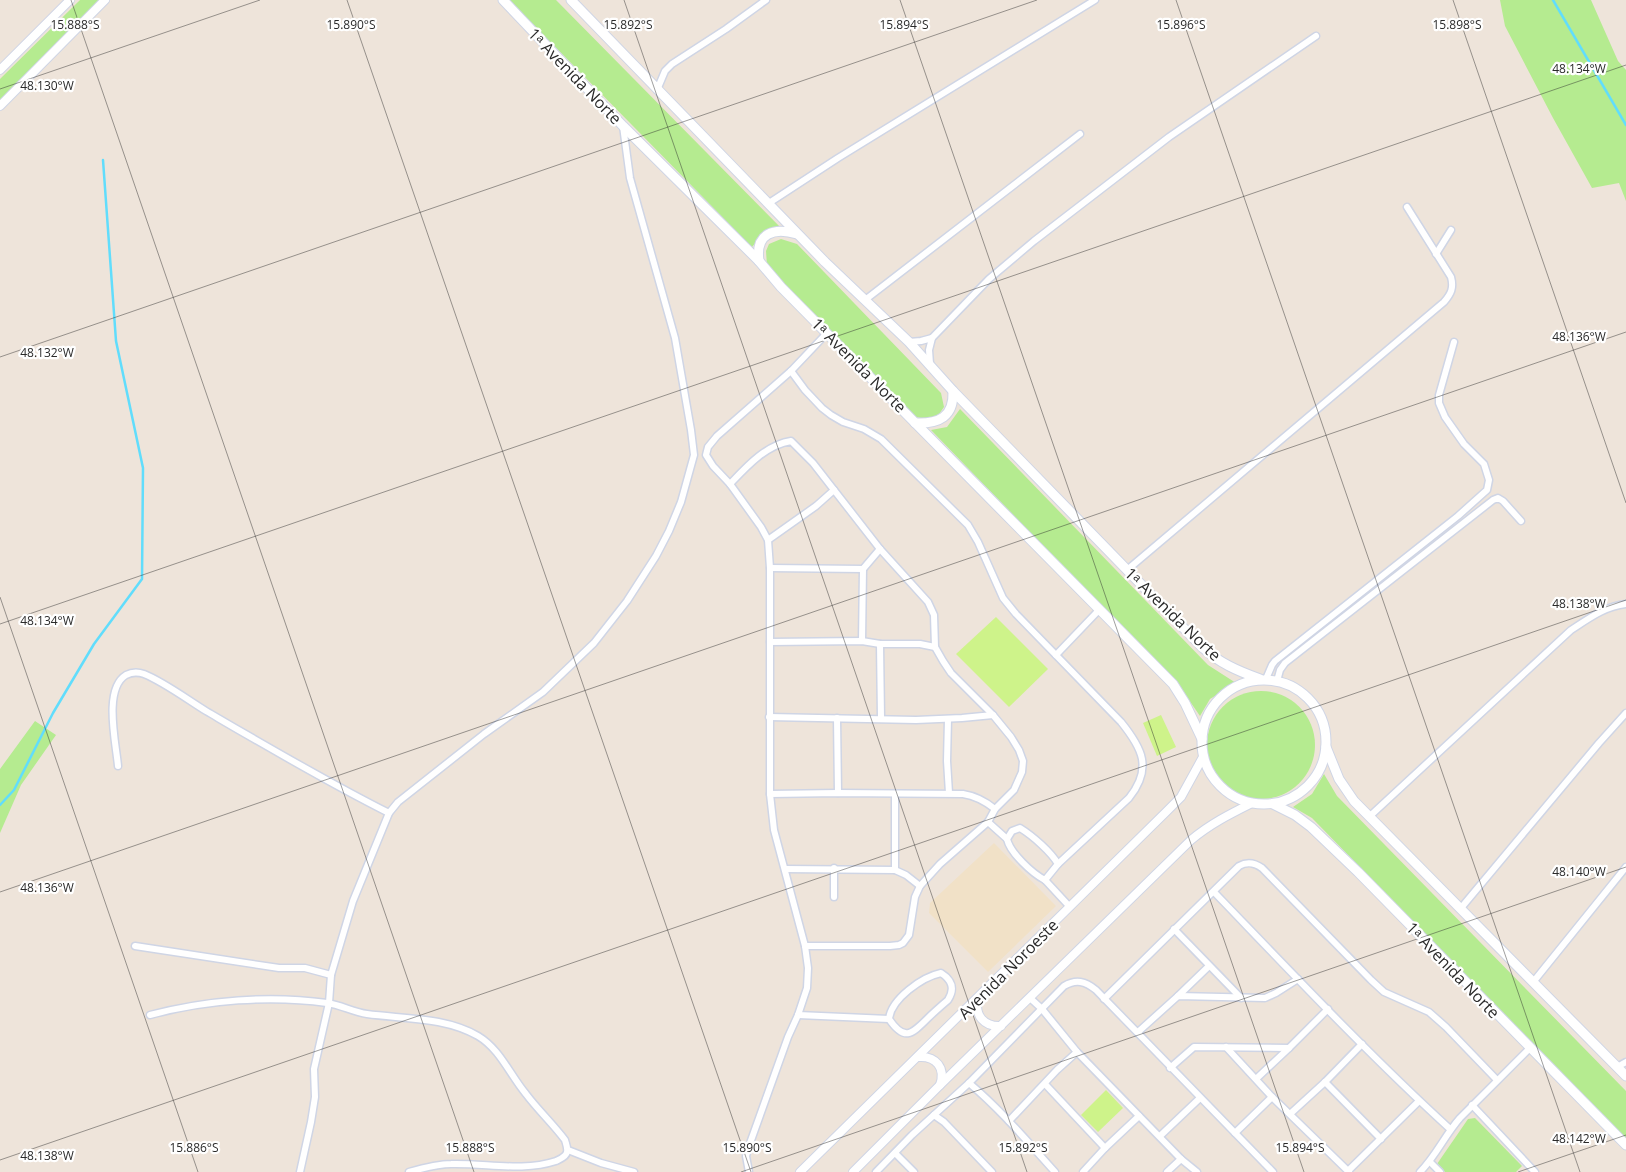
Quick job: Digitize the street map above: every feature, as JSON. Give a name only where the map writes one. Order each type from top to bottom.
[{"type":"main road","name":"1ᵃ Avenida Norte","points":[[503,0],[623,126],[758,261],[781,287],[1172,684],[1186,702],[1202,739]]},
{"type":"main road","name":"1ᵃ Avenida Norte","points":[[571,0],[798,234],[909,342],[953,391],[1209,654],[1231,668],[1263,679]]},
{"type":"main road","points":[[758,261],[758,249],[766,235],[782,230],[798,234]]},
{"type":"main road","points":[[915,423],[931,423],[944,417],[952,408],[953,391]]},
{"type":"main road","points":[[1263,679],[1278,681],[1301,692],[1319,712],[1325,729],[1326,747],[1321,767],[1310,785],[1293,798],[1273,804],[1252,804],[1236,798],[1221,787],[1210,773],[1203,757],[1202,739],[1205,722],[1212,706],[1225,692],[1242,683],[1263,679]]},
{"type":"main road","points":[[1326,747],[1339,779],[1354,800],[1622,1070]]},
{"type":"main road","name":"1ᵃ Avenida Norte","points":[[1273,804],[1295,815],[1311,827],[1358,872],[1626,1145]]},
{"type":"street","points":[[0,70],[70,0]]},
{"type":"street","points":[[0,106],[105,0]]},
{"type":"street","points":[[657,90],[665,71],[672,64],[766,0]]},
{"type":"street","points":[[769,203],[838,158],[1095,0]]},
{"type":"street","points":[[909,342],[932,338],[989,279],[1034,241],[1169,137],[1316,36]]},
{"type":"street","points":[[300,1172],[315,1097],[314,1069],[329,1003],[331,975],[353,901],[389,813],[398,802],[484,734],[519,711],[543,692],[594,643],[627,601],[656,556],[681,502],[694,456],[675,338],[630,178],[623,126]]},
{"type":"street","points":[[865,300],[1080,134]]},
{"type":"street","points":[[1126,570],[1444,302],[1452,290],[1448,271],[1407,207]]},
{"type":"street","points":[[1436,254],[1451,230]]},
{"type":"street","points":[[749,1172],[746,1156],[788,1037],[798,1016],[807,988],[808,968],[805,946],[774,830],[770,794],[770,568],[768,540],[761,527],[730,484],[713,466],[706,455],[708,447],[717,436],[791,371],[827,333]]},
{"type":"street","points":[[930,364],[932,338]]},
{"type":"street","points":[[1263,679],[1275,661],[1458,516],[1487,490],[1489,480],[1484,464],[1464,444],[1445,417],[1439,403],[1439,395],[1454,342]]},
{"type":"street","points":[[791,371],[822,408],[843,422],[881,439],[968,525],[978,542],[1003,598],[1016,614],[1121,722],[1136,741],[1144,763],[1137,788],[1129,798],[1058,864],[1045,880]]},
{"type":"street","points":[[730,484],[769,448],[782,442],[791,441],[803,452],[880,549],[928,602],[934,615],[935,647],[951,673],[993,714],[1011,737],[1020,750],[1023,761],[1022,772],[1014,790],[995,809],[988,822],[940,864],[920,886],[916,897],[910,935],[903,943],[899,946],[805,946]]},
{"type":"street","points":[[694,456],[706,455]]},
{"type":"street","points":[[768,540],[834,490]]},
{"type":"street","points":[[1278,681],[1280,670],[1285,663],[1493,500],[1498,498],[1503,500],[1522,521]]},
{"type":"street","points":[[862,642],[863,568],[880,549]]},
{"type":"street","points":[[770,568],[863,568]]},
{"type":"street","points":[[1370,816],[1566,635],[1594,615],[1609,608],[1626,604]]},
{"type":"street","points":[[1056,655],[1099,610]]},
{"type":"street","points":[[770,642],[862,642],[920,644],[935,647]]},
{"type":"street","points":[[880,644],[881,718]]},
{"type":"street","points":[[118,766],[112,708],[114,693],[121,679],[136,673],[152,678],[206,711],[357,797],[389,813]]},
{"type":"street","points":[[1461,908],[1626,713]]},
{"type":"street","points":[[769,717],[948,719],[993,714]]},
{"type":"street","points":[[837,718],[838,793]]},
{"type":"street","points":[[948,719],[947,761],[949,793]]},
{"type":"street","name":"Avenida Noroeste","points":[[800,1172],[978,999],[1181,797],[1203,757]]},
{"type":"street","points":[[770,794],[949,793],[972,795],[995,809]]},
{"type":"street","points":[[895,794],[895,870]]},
{"type":"street","points":[[853,1172],[1205,828],[1220,818],[1252,804]]},
{"type":"street","points":[[988,822],[1007,839],[1008,844],[1018,857],[1038,877],[1045,880],[1070,907]]},
{"type":"street","points":[[1007,839],[1012,831],[1020,828],[1054,858],[1058,864]]},
{"type":"street","points":[[1104,999],[1243,864],[1254,863],[1384,992],[1429,1012],[1497,1080]]},
{"type":"street","points":[[1534,982],[1626,867]]},
{"type":"street","points":[[834,868],[834,897]]},
{"type":"street","points":[[785,869],[895,870],[906,875],[920,886]]},
{"type":"street","points":[[1214,892],[1362,1044],[1450,1129]]},
{"type":"street","points":[[1174,929],[1241,998]]},
{"type":"street","points":[[135,946],[279,968],[305,968],[331,975]]},
{"type":"street","points":[[1138,1032],[1209,966]]},
{"type":"street","points":[[798,1016],[889,1019],[897,1029],[906,1034],[914,1032],[952,994],[950,981],[941,973],[923,978],[894,1005],[889,1019]]},
{"type":"street","points":[[1178,996],[1241,998],[1270,996],[1298,979]]},
{"type":"street","points":[[876,1172],[969,1083],[1064,986],[1072,982],[1086,982],[1104,999],[1235,1133],[1269,1171]]},
{"type":"street","points":[[1030,998],[1042,1009],[1077,1052],[1196,1172]]},
{"type":"street","points":[[978,999],[977,1011],[983,1022],[1001,1026]]},
{"type":"street","points":[[150,1015],[230,1002],[272,1000],[329,1003],[354,1012],[407,1017],[459,1028],[478,1036],[499,1054],[524,1093],[565,1140],[568,1150],[561,1159],[535,1168],[518,1169],[452,1164],[422,1168],[409,1172]]},
{"type":"street","points":[[1256,1080],[1328,1009]]},
{"type":"street","points":[[1290,1114],[1362,1044]]},
{"type":"street","points":[[1170,1068],[1194,1047],[1289,1048]]},
{"type":"street","points":[[1226,1047],[1272,1098],[1348,1172],[1419,1101]]},
{"type":"street","points":[[1420,1172],[1430,1162],[1450,1129],[1530,1048]]},
{"type":"street","points":[[1009,1121],[1057,1070],[1077,1052]]},
{"type":"street","points":[[919,1057],[931,1058],[940,1066],[942,1072],[940,1085]]},
{"type":"street","points":[[1622,1070],[1626,1062]]},
{"type":"street","points":[[1325,1082],[1381,1139]]},
{"type":"street","points":[[969,1083],[1009,1121],[1052,1171]]},
{"type":"street","points":[[1045,1084],[1105,1148]]},
{"type":"street","points":[[1160,1136],[1200,1098]]},
{"type":"street","points":[[1235,1133],[1272,1098]]},
{"type":"street","points":[[1472,1105],[1535,1172]]},
{"type":"street","points":[[934,1115],[944,1122],[992,1172]]},
{"type":"street","points":[[1083,1172],[1139,1116]]},
{"type":"street","points":[[568,1150],[601,1163],[634,1172]]},
{"type":"street","points":[[895,1153],[914,1172]]},
{"type":"street","points":[[1167,1172],[1181,1159]]},
{"type":"street","points":[[1430,1162],[1440,1172]]},
{"type":"shaded area","points":[[994,843],[1056,906],[988,972],[929,913],[930,903]]},
{"type":"green space","points":[[80,0],[103,0],[0,104],[0,79]]},
{"type":"green space","points":[[509,0],[556,0],[783,230],[761,236],[752,247]]},
{"type":"green space","points":[[1500,0],[1591,0],[1618,61],[1626,70],[1626,201],[1619,183],[1592,188],[1505,26]]},
{"type":"green space","points":[[781,239],[797,244],[941,393],[944,407],[938,415],[929,419],[916,417],[767,266],[766,251],[769,244]]},
{"type":"green space","points":[[960,409],[1208,665],[1236,683],[1210,699],[1200,716],[1180,687],[931,430],[947,427]]},
{"type":"green space","points":[[996,617],[1048,669],[1009,707],[956,654]]},
{"type":"green space","points":[[1261,691],[1282,695],[1300,706],[1311,724],[1315,745],[1311,766],[1300,784],[1282,795],[1261,799],[1240,795],[1222,784],[1211,766],[1207,745],[1211,724],[1222,706],[1240,695]]},
{"type":"green space","points":[[1161,715],[1176,747],[1157,756],[1143,723]]},
{"type":"green space","points":[[35,721],[56,735],[21,785],[0,833],[0,769]]},
{"type":"green space","points":[[1324,774],[1337,796],[1626,1091],[1626,1139],[1312,818],[1293,807],[1312,794]]},
{"type":"green space","points":[[1106,1090],[1123,1108],[1098,1132],[1081,1115]]},
{"type":"green space","points":[[1475,1118],[1522,1166],[1516,1172],[1445,1172],[1437,1164],[1468,1119]]},
{"type":"waterway","points":[[1553,0],[1626,125]]},
{"type":"waterway","points":[[0,805],[14,790],[53,713],[94,644],[142,579],[143,468],[116,341],[103,160]]}]
